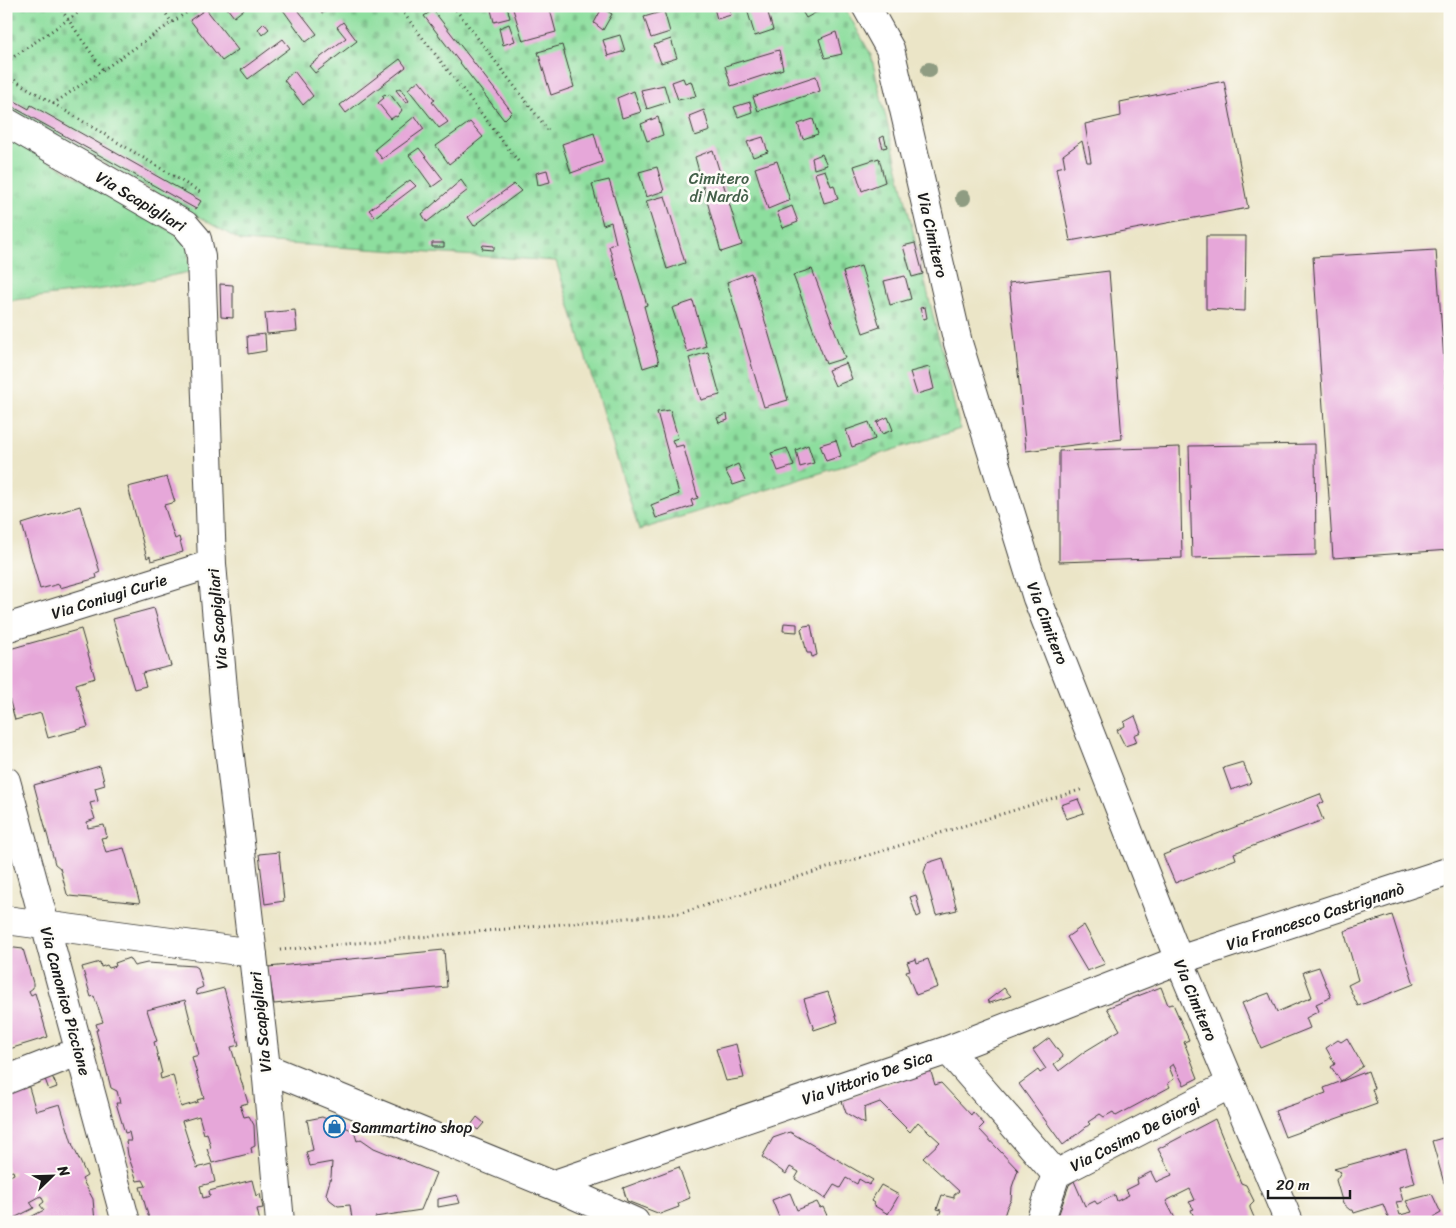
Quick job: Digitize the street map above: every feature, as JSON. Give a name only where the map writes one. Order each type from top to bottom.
[{"type":"street","name":"Via Cimitero","points":[[866,6],[890,49],[958,343],[1037,598],[1179,960],[1290,1222]]},
{"type":"street","name":"Via Scapigliari","points":[[6,122],[185,225],[198,239],[201,257],[212,564],[226,722],[266,1068],[280,1222]]},
{"type":"street","name":"Via Coniugi Curie","points":[[6,628],[212,564]]},
{"type":"street","name":"Via Canonico Piccione","points":[[6,781],[126,1222]]},
{"type":"street","name":"Via Francesco Castrignanò","points":[[1179,960],[1450,871]]},
{"type":"street","points":[[6,920],[253,953]]},
{"type":"street","name":"Via Vittorio De Sica","points":[[552,1185],[948,1050],[1179,960]]},
{"type":"street","points":[[948,1050],[1056,1174]]},
{"type":"street","points":[[6,1080],[80,1051]]},
{"type":"street","points":[[266,1068],[552,1185],[606,1216],[635,1222]]},
{"type":"street","name":"Via Cosimo De Giorgi","points":[[1040,1222],[1056,1174],[1231,1084]]},
{"type":"path","points":[[59,6],[103,70]]},
{"type":"path","points":[[6,62],[88,6]]},
{"type":"path","points":[[160,6],[172,23]]},
{"type":"path","points":[[54,104],[196,6]]},
{"type":"path","points":[[398,6],[518,161]]},
{"type":"path","points":[[453,6],[548,130]]},
{"type":"path","points":[[6,75],[200,192]]},
{"type":"path","points":[[253,953],[681,913],[1110,781]]},
{"type":"green space","name":"Cimitero di Nardò","points":[[6,6],[844,6],[871,55],[960,429],[639,530],[556,261],[241,241],[6,107]]},
{"type":"green space","points":[[6,136],[176,234],[188,246],[189,272],[110,288],[6,301]]},
{"type":"building","points":[[229,6],[248,6],[234,17],[227,8]]},
{"type":"building","points":[[295,6],[317,34],[306,42],[281,7]]},
{"type":"building","points":[[317,6],[332,6],[322,14]]},
{"type":"building","points":[[490,6],[507,6],[510,18],[494,22]]},
{"type":"building","points":[[512,6],[549,6],[556,32],[523,41]]},
{"type":"building","points":[[709,6],[728,6],[731,15],[717,19],[714,8],[710,10]]},
{"type":"building","points":[[746,6],[766,6],[773,30],[755,36]]},
{"type":"building","points":[[799,6],[823,6],[824,8],[806,18]]},
{"type":"building","points":[[602,8],[612,14],[603,30],[594,23]]},
{"type":"building","points":[[206,9],[238,50],[222,61],[190,20]]},
{"type":"building","points":[[433,10],[512,112],[504,120],[424,16]]},
{"type":"building","points":[[664,11],[670,32],[651,38],[644,17]]},
{"type":"building","points":[[343,22],[357,41],[315,73],[309,66],[346,38],[337,27]]},
{"type":"building","points":[[264,23],[269,29],[262,35],[258,29]]},
{"type":"building","points":[[509,24],[515,41],[503,45],[499,28]]},
{"type":"building","points":[[836,32],[842,54],[825,58],[819,39]]},
{"type":"building","points":[[620,35],[625,51],[608,56],[603,40]]},
{"type":"building","points":[[283,39],[290,48],[248,79],[241,70]]},
{"type":"building","points":[[671,39],[677,58],[661,63],[654,45]]},
{"type":"building","points":[[562,45],[574,87],[551,95],[538,52]]},
{"type":"building","points":[[779,50],[783,69],[731,86],[725,66]]},
{"type":"building","points":[[400,59],[406,67],[346,113],[340,105]]},
{"type":"building","points":[[294,71],[313,96],[303,105],[284,80]]},
{"type":"building","points":[[816,76],[820,91],[758,111],[753,97]]},
{"type":"building","points":[[683,78],[685,83],[691,81],[696,96],[678,100],[672,82]]},
{"type":"building","points":[[419,80],[435,100],[432,102],[448,122],[439,128],[408,89]]},
{"type":"building","points":[[1224,81],[1248,208],[1070,241],[1056,168],[1065,166],[1063,155],[1082,141],[1087,162],[1091,162],[1085,124],[1121,116],[1120,102]]},
{"type":"building","points":[[664,85],[669,102],[647,109],[641,90]]},
{"type":"building","points":[[400,88],[409,101],[406,103],[396,90]]},
{"type":"building","points":[[634,91],[641,112],[622,118],[617,98]]},
{"type":"building","points":[[385,94],[387,96],[390,94],[402,110],[397,117],[395,116],[391,119],[378,103],[384,98],[382,96]]},
{"type":"building","points":[[6,96],[29,109],[31,105],[201,201],[196,209],[6,103]]},
{"type":"building","points":[[750,102],[752,112],[738,117],[734,107]]},
{"type":"building","points":[[704,110],[710,131],[695,136],[689,116]]},
{"type":"building","points":[[415,116],[424,129],[382,159],[375,149]]},
{"type":"building","points":[[658,117],[663,135],[647,141],[641,124]]},
{"type":"building","points":[[813,119],[818,134],[803,139],[798,124]]},
{"type":"building","points":[[470,122],[483,137],[449,164],[436,146]]},
{"type":"building","points":[[594,133],[602,162],[571,173],[562,144]]},
{"type":"building","points":[[884,136],[887,147],[883,148],[880,138]]},
{"type":"building","points":[[763,137],[768,152],[753,157],[747,142]]},
{"type":"building","points":[[419,148],[443,179],[432,187],[409,155]]},
{"type":"building","points":[[713,150],[742,245],[721,252],[695,157]]},
{"type":"building","points":[[822,154],[827,165],[814,169],[812,158]]},
{"type":"building","points":[[879,158],[885,182],[862,191],[854,166]]},
{"type":"building","points":[[777,161],[790,200],[768,209],[755,168]]},
{"type":"building","points":[[657,167],[664,191],[646,197],[639,172]]},
{"type":"building","points":[[547,170],[550,182],[538,185],[536,173]]},
{"type":"building","points":[[825,170],[831,186],[834,185],[838,199],[824,203],[815,173]]},
{"type":"building","points":[[410,180],[416,186],[375,217],[369,210]]},
{"type":"building","points":[[461,180],[468,190],[427,222],[422,214]]},
{"type":"building","points":[[609,180],[647,305],[644,306],[659,363],[643,368],[609,246],[616,243],[611,222],[603,225],[592,184]]},
{"type":"building","points":[[514,184],[521,191],[474,226],[468,217]]},
{"type":"building","points":[[665,196],[685,263],[667,269],[646,201]]},
{"type":"building","points":[[792,206],[798,222],[783,228],[777,212]]},
{"type":"building","points":[[1206,236],[1246,236],[1245,311],[1206,309]]},
{"type":"building","points":[[432,243],[444,243],[444,247],[432,247]]},
{"type":"building","points":[[915,243],[923,274],[912,277],[903,246]]},
{"type":"building","points":[[483,245],[494,246],[494,250],[482,249]]},
{"type":"building","points":[[1436,250],[1450,443],[1450,550],[1333,558],[1313,257]]},
{"type":"building","points":[[861,266],[880,327],[863,333],[843,272]]},
{"type":"building","points":[[812,269],[845,358],[826,364],[793,275]]},
{"type":"building","points":[[1109,271],[1122,439],[1026,451],[1009,283]]},
{"type":"building","points":[[751,273],[788,400],[764,407],[727,282]]},
{"type":"building","points":[[905,276],[911,299],[890,305],[884,281]]},
{"type":"building","points":[[220,284],[233,285],[233,318],[221,317]]},
{"type":"building","points":[[693,301],[706,346],[687,352],[672,308]]},
{"type":"building","points":[[925,307],[927,318],[923,319],[920,308]]},
{"type":"building","points":[[295,310],[297,331],[267,334],[265,313]]},
{"type":"building","points":[[265,334],[266,351],[248,354],[247,336]]},
{"type":"building","points":[[708,352],[720,395],[701,400],[689,358]]},
{"type":"building","points":[[846,363],[852,379],[835,386],[828,370]]},
{"type":"building","points":[[929,367],[934,389],[917,394],[910,372]]},
{"type":"building","points":[[670,410],[678,438],[672,440],[675,447],[683,445],[698,498],[691,500],[693,506],[656,518],[651,505],[679,494],[657,412]]},
{"type":"building","points":[[727,414],[728,420],[719,423],[717,418]]},
{"type":"building","points":[[888,417],[893,430],[882,434],[877,422]]},
{"type":"building","points":[[869,422],[875,439],[852,447],[846,430]]},
{"type":"building","points":[[836,440],[841,456],[826,461],[820,445]]},
{"type":"building","points":[[1315,444],[1316,555],[1192,558],[1189,446]]},
{"type":"building","points":[[808,445],[814,463],[800,467],[796,450]]},
{"type":"building","points":[[1180,447],[1182,558],[1059,562],[1059,451]]},
{"type":"building","points":[[787,448],[794,466],[778,471],[771,453]]},
{"type":"building","points":[[738,464],[745,481],[733,485],[725,470]]},
{"type":"building","points":[[167,477],[175,502],[164,505],[175,539],[179,537],[183,552],[151,561],[150,556],[147,558],[128,487]]},
{"type":"building","points":[[80,506],[100,572],[96,574],[97,578],[60,588],[59,584],[40,589],[22,524]]},
{"type":"building","points":[[154,608],[171,666],[142,673],[146,686],[134,689],[113,619]]},
{"type":"building","points":[[784,623],[797,624],[797,632],[783,631]]},
{"type":"building","points":[[811,625],[817,655],[812,657],[811,653],[807,653],[801,629],[804,626]]},
{"type":"building","points":[[81,629],[95,678],[76,684],[88,727],[48,738],[41,713],[15,720],[6,687],[6,650]]},
{"type":"building","points":[[1135,716],[1141,732],[1134,735],[1137,742],[1125,746],[1117,730],[1125,726],[1124,722]]},
{"type":"building","points":[[1243,762],[1251,783],[1231,790],[1223,768]]},
{"type":"building","points":[[100,766],[105,785],[95,788],[98,801],[90,803],[95,819],[87,822],[88,828],[104,825],[107,837],[101,838],[106,852],[124,848],[140,903],[69,896],[60,868],[55,864],[34,785]]},
{"type":"building","points":[[1320,794],[1324,802],[1317,805],[1323,820],[1234,853],[1236,859],[1175,883],[1163,855]]},
{"type":"building","points":[[1078,799],[1084,813],[1066,819],[1061,805]]},
{"type":"building","points":[[279,852],[284,901],[265,904],[259,854]]},
{"type":"building","points":[[943,858],[957,910],[936,915],[924,872],[927,863]]},
{"type":"building","points":[[916,895],[921,915],[917,917],[910,897]]},
{"type":"building","points":[[1392,915],[1414,984],[1358,1006],[1348,985],[1358,980],[1344,931]]},
{"type":"building","points":[[1084,925],[1105,964],[1087,971],[1067,937]]},
{"type":"building","points":[[6,947],[23,949],[33,983],[33,988],[29,991],[31,995],[35,993],[48,1037],[6,1050]]},
{"type":"building","points":[[444,950],[447,987],[274,1004],[268,967]]},
{"type":"building","points":[[129,958],[134,966],[147,963],[195,966],[198,968],[203,987],[196,990],[197,995],[224,988],[239,1045],[231,1047],[248,1103],[240,1105],[244,1117],[249,1116],[254,1125],[255,1146],[251,1148],[252,1153],[212,1163],[207,1149],[211,1148],[207,1133],[204,1134],[199,1116],[182,1121],[197,1168],[211,1164],[215,1182],[200,1186],[203,1198],[210,1196],[209,1191],[252,1180],[256,1196],[260,1194],[263,1208],[257,1209],[260,1222],[150,1222],[140,1187],[146,1186],[143,1180],[137,1181],[128,1155],[126,1141],[131,1141],[129,1132],[125,1133],[116,1103],[120,1103],[117,1091],[111,1088],[96,1030],[98,1030],[96,1024],[103,1022],[94,996],[91,997],[82,967],[100,962],[101,967],[107,965],[109,968],[116,966],[115,963]],"holes":[[[185,1000],[199,1055],[192,1057],[204,1098],[197,1100],[198,1102],[181,1107],[173,1075],[161,1079],[160,1074],[162,1073],[154,1042],[157,1041],[147,1010]]]},
{"type":"building","points":[[916,959],[917,963],[928,959],[938,987],[916,995],[906,971],[910,970],[907,962]]},
{"type":"building","points":[[1319,967],[1331,997],[1316,1004],[1319,1011],[1306,1018],[1310,1028],[1261,1048],[1242,1003],[1269,993],[1277,1012],[1312,997],[1303,972]]},
{"type":"building","points":[[1161,987],[1168,1005],[1173,1004],[1189,1040],[1184,1042],[1198,1078],[1184,1085],[1173,1064],[1169,1067],[1174,1079],[1168,1083],[1170,1087],[1116,1116],[1113,1112],[1104,1117],[1100,1114],[1088,1122],[1090,1124],[1063,1145],[1019,1084],[1038,1070],[1040,1073],[1046,1069],[1033,1050],[1049,1038],[1063,1057],[1054,1064],[1059,1071],[1084,1052],[1120,1030],[1107,1008]]},
{"type":"building","points":[[1004,988],[1011,996],[990,1003],[987,1001]]},
{"type":"building","points":[[828,992],[838,1022],[814,1030],[804,999]]},
{"type":"building","points":[[1347,1038],[1363,1066],[1341,1081],[1331,1067],[1335,1064],[1326,1048],[1338,1040],[1341,1042]]},
{"type":"building","points":[[736,1044],[744,1078],[726,1081],[716,1049]]},
{"type":"building","points":[[930,1069],[935,1085],[941,1083],[971,1115],[973,1112],[984,1124],[979,1129],[1018,1170],[1012,1187],[1011,1200],[1002,1222],[937,1222],[941,1210],[937,1209],[942,1195],[954,1198],[954,1195],[959,1191],[923,1158],[940,1142],[918,1122],[910,1132],[880,1102],[864,1108],[865,1124],[846,1113],[842,1101]]},
{"type":"building","points":[[1368,1071],[1377,1104],[1285,1137],[1275,1111],[1326,1093],[1324,1088]]},
{"type":"building","points":[[52,1076],[57,1087],[49,1090],[45,1079]]},
{"type":"building","points":[[28,1084],[36,1111],[60,1104],[73,1146],[87,1176],[82,1179],[93,1199],[95,1222],[21,1222],[44,1210],[40,1205],[44,1202],[41,1196],[30,1202],[34,1208],[10,1220],[9,1217],[6,1219],[6,1178],[14,1174],[13,1171],[9,1172],[6,1165],[6,1092]]},
{"type":"building","points":[[322,1117],[354,1131],[357,1141],[361,1139],[374,1148],[436,1173],[421,1210],[375,1217],[376,1222],[344,1222],[352,1219],[350,1205],[338,1206],[326,1194],[331,1177],[332,1162],[310,1166],[306,1152],[313,1150],[307,1120]]},
{"type":"building","points":[[477,1117],[484,1123],[478,1130],[471,1125]]},
{"type":"building","points":[[1215,1119],[1241,1183],[1246,1185],[1254,1201],[1250,1208],[1256,1222],[1196,1222],[1191,1210],[1194,1209],[1189,1202],[1195,1200],[1190,1189],[1166,1201],[1177,1222],[1056,1222],[1069,1185],[1074,1181],[1085,1206],[1095,1201],[1097,1204],[1115,1195],[1117,1201],[1129,1195],[1126,1190],[1138,1184],[1137,1179],[1151,1172],[1156,1182],[1172,1175],[1158,1149]]},
{"type":"building","points":[[790,1132],[873,1180],[869,1185],[859,1179],[857,1184],[846,1178],[840,1188],[834,1185],[825,1199],[795,1179],[799,1172],[790,1167],[786,1174],[762,1157],[773,1138]]},
{"type":"building","points":[[1450,1136],[1450,1181],[1444,1183],[1432,1141]]},
{"type":"building","points":[[1406,1149],[1415,1183],[1399,1187],[1403,1201],[1396,1202],[1400,1215],[1412,1212],[1406,1201],[1432,1194],[1441,1213],[1434,1217],[1436,1222],[1390,1222],[1383,1204],[1354,1213],[1353,1210],[1350,1210],[1343,1204],[1336,1180],[1341,1172],[1334,1169]]},
{"type":"building","points":[[679,1167],[690,1198],[678,1203],[679,1207],[660,1214],[627,1201],[623,1188]]},
{"type":"building","points":[[881,1185],[899,1195],[888,1214],[873,1205],[874,1203],[871,1201]]},
{"type":"building","points":[[790,1193],[797,1210],[817,1202],[820,1208],[823,1207],[830,1222],[781,1222],[772,1200]]},
{"type":"building","points":[[457,1195],[460,1203],[438,1207],[438,1199]]},
{"type":"place","name":"Sammartino shop","points":[[335,1127]]}]
